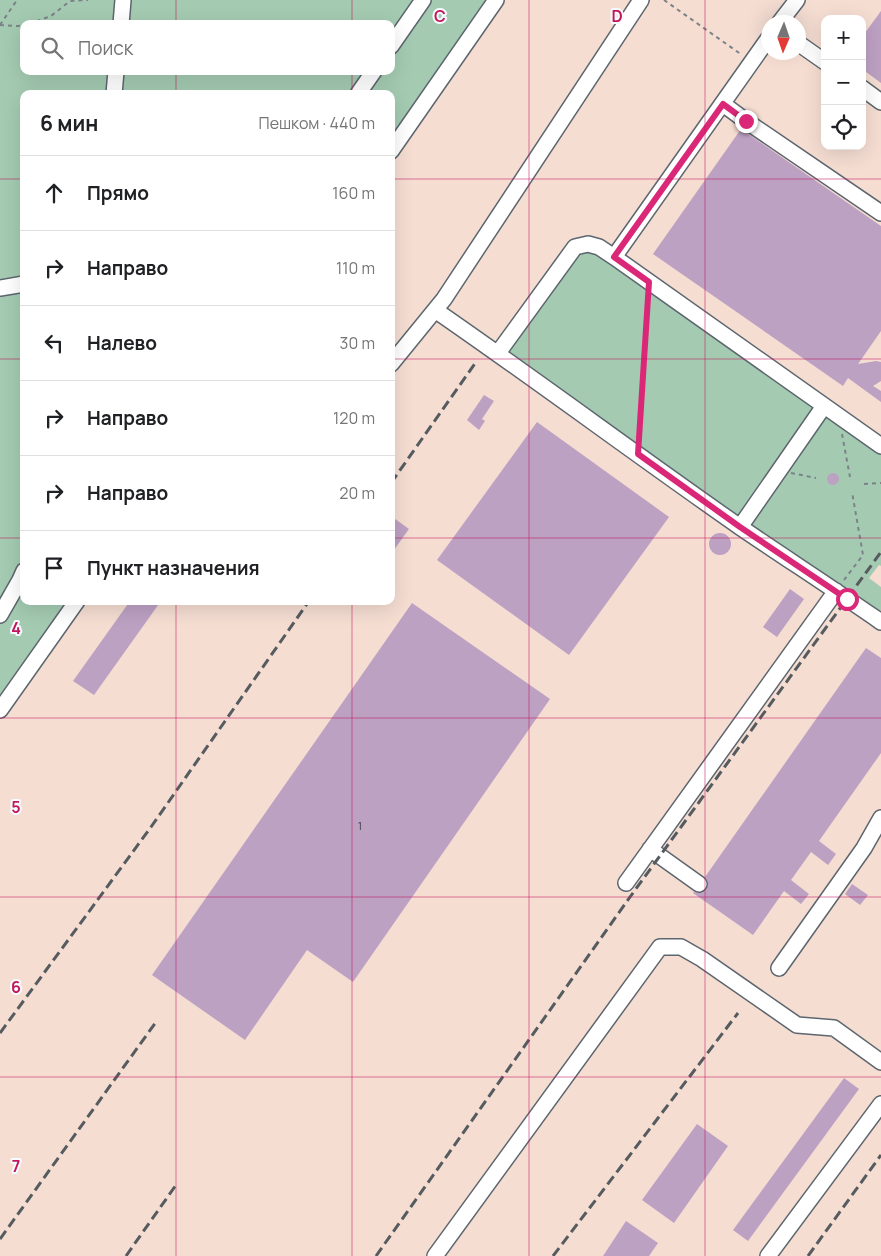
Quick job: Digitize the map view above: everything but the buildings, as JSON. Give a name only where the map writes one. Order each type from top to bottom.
[{"type":"lane","points":[[120,20],[123,0]]},
{"type":"lane","points":[[395,40],[423,0]]},
{"type":"lane","points":[[395,145],[496,0]]},
{"type":"lane","points":[[395,359],[444,299],[641,0]]},
{"type":"lane","points":[[785,15],[797,0]]},
{"type":"lane","points":[[806,49],[822,60]]},
{"type":"lane","points":[[614,257],[761,50]]},
{"type":"lane","points":[[114,90],[116,75]]},
{"type":"lane","points":[[361,90],[371,75]]},
{"type":"lane","points":[[723,104],[881,213]]},
{"type":"lane","points":[[498,353],[575,247],[588,244],[598,247],[614,257],[881,446]]},
{"type":"lane","points":[[0,288],[20,285]]},
{"type":"lane","points":[[435,310],[740,527],[881,622]]},
{"type":"lane","points":[[740,527],[824,406]]},
{"type":"lane","points":[[0,615],[20,580]]},
{"type":"lane","points":[[626,883],[836,590]]},
{"type":"lane","points":[[0,710],[74,605]]},
{"type":"lane","points":[[779,968],[864,848],[881,818]]},
{"type":"lane","points":[[650,850],[699,884]]},
{"type":"lane","points":[[435,1256],[660,947],[681,947],[702,959],[797,1025],[834,1028],[881,1062]]},
{"type":"lane","points":[[768,1256],[881,1104]]},
{"type":"path","points":[[17,0],[0,25],[20,26]]},
{"type":"path","points":[[40,20],[51,16],[70,0],[88,0]]},
{"type":"path","points":[[664,0],[752,63]]},
{"type":"path","points":[[638,454],[649,282]]},
{"type":"path","points":[[840,417],[850,477]]},
{"type":"path","points":[[779,471],[816,478]]},
{"type":"path","points":[[864,484],[881,484]]},
{"type":"path","points":[[836,590],[862,555],[852,492]]},
{"type":"shaded area","points":[[491,0],[881,0],[881,1256],[0,1256],[0,702],[67,605],[395,605],[395,137]]},
{"type":"green space","points":[[0,0],[491,0],[395,137],[395,90],[20,90],[20,605],[67,605],[0,702]]},
{"type":"green space","points":[[584,251],[597,253],[609,260],[814,409],[740,518],[737,518],[508,355],[508,350],[576,256]]},
{"type":"green space","points":[[823,417],[828,417],[881,453],[881,566],[879,565],[869,578],[881,587],[880,611],[874,611],[750,525]]},
{"type":"railway","points":[[395,477],[476,362]]},
{"type":"railway","points":[[376,1256],[630,897],[881,552]]},
{"type":"railway","points":[[0,1033],[151,827],[306,605]]},
{"type":"railway","points":[[553,1256],[738,1013]]},
{"type":"railway","points":[[0,1239],[156,1022]]},
{"type":"railway","points":[[808,1256],[881,1155]]},
{"type":"railway","points":[[126,1256],[176,1185]]},
{"type":"route","points":[[746,121],[723,104],[614,257],[649,282],[638,454],[740,527],[847,599]]}]
